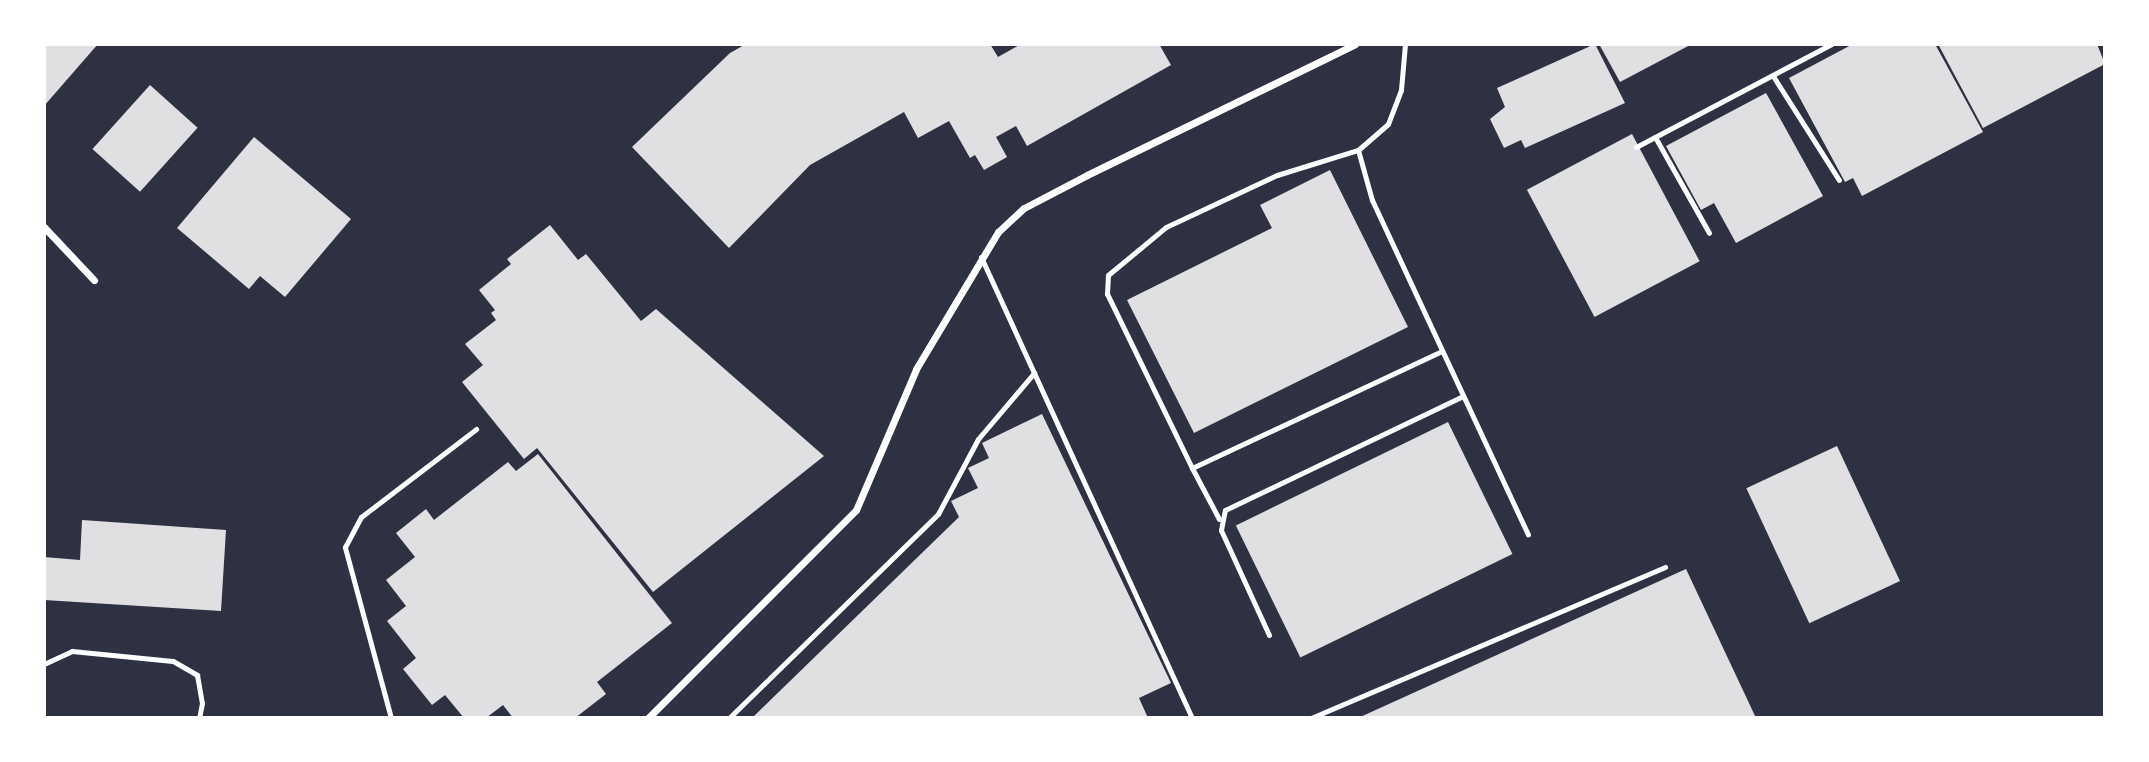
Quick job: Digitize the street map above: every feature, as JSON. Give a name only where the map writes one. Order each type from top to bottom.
[{"type":"street","points":[[648,718],[856,510],[916,369],[998,232],[1024,208],[1355,44]]},
{"type":"street","points":[[44,227],[94,280]]},
{"type":"lane","points":[[1269,635],[1219,519],[1107,294],[1108,275],[1166,227],[1277,175],[1358,150],[1388,124],[1401,90],[1405,44]]},
{"type":"lane","points":[[1636,147],[1830,44]]},
{"type":"lane","points":[[1773,76],[1839,180]]},
{"type":"lane","points":[[1655,137],[1709,233]]},
{"type":"lane","points":[[1358,150],[1372,200],[1528,534]]},
{"type":"lane","points":[[981,257],[1192,718]]},
{"type":"lane","points":[[1192,468],[1442,351]]},
{"type":"lane","points":[[729,718],[938,514],[978,439],[1034,373]]},
{"type":"lane","points":[[1219,519],[1235,501],[1463,396]]},
{"type":"lane","points":[[391,718],[345,547],[361,517],[476,429]]},
{"type":"lane","points":[[1311,718],[1665,567]]},
{"type":"lane","points":[[44,664],[72,651],[173,661],[197,676],[202,703],[199,718]]},
{"type":"building","points":[[44,44],[98,44],[44,106]]},
{"type":"building","points":[[746,44],[990,44],[998,57],[1021,44],[1159,44],[1171,65],[1027,146],[1016,126],[996,137],[1007,157],[984,170],[975,155],[970,158],[949,121],[918,138],[904,112],[810,165],[729,248],[632,147],[730,53]]},
{"type":"building","points":[[1595,44],[1625,103],[1525,148],[1521,140],[1504,148],[1490,119],[1505,107],[1497,88]]},
{"type":"building","points":[[1599,44],[1692,44],[1620,82]]},
{"type":"building","points":[[1853,44],[1935,44],[1983,132],[1862,196],[1853,178],[1845,182],[1789,78]]},
{"type":"building","points":[[1938,44],[2097,44],[2105,64],[1983,128]]},
{"type":"building","points":[[150,85],[198,128],[140,192],[92,149]]},
{"type":"building","points":[[1766,93],[1823,196],[1736,243],[1714,203],[1701,210],[1666,146]]},
{"type":"building","points":[[1632,134],[1700,261],[1595,317],[1527,190]]},
{"type":"building","points":[[254,137],[351,219],[285,297],[260,276],[249,289],[177,228]]},
{"type":"building","points":[[1330,170],[1408,327],[1194,433],[1127,300],[1272,228],[1260,205]]},
{"type":"building","points":[[550,225],[578,260],[586,254],[641,321],[656,309],[824,456],[653,592],[537,448],[524,459],[462,382],[483,365],[465,344],[496,320],[491,313],[495,310],[479,290],[511,264],[507,259]]},
{"type":"building","points":[[1042,414],[1171,683],[1139,698],[1148,718],[752,718],[959,517],[951,501],[978,488],[968,468],[989,458],[982,443]]},
{"type":"building","points":[[1448,422],[1512,554],[1300,658],[1236,525]]},
{"type":"building","points":[[1837,446],[1900,581],[1809,623],[1746,488]]},
{"type":"building","points":[[538,454],[672,623],[597,682],[606,694],[575,718],[513,718],[503,705],[486,718],[464,718],[445,695],[432,705],[403,669],[416,658],[387,621],[406,606],[386,580],[415,557],[396,533],[426,509],[434,520],[508,462],[516,471]]},
{"type":"building","points":[[82,520],[226,530],[221,611],[44,600],[44,557],[80,560]]},
{"type":"building","points":[[1686,569],[1756,718],[1358,718]]}]
